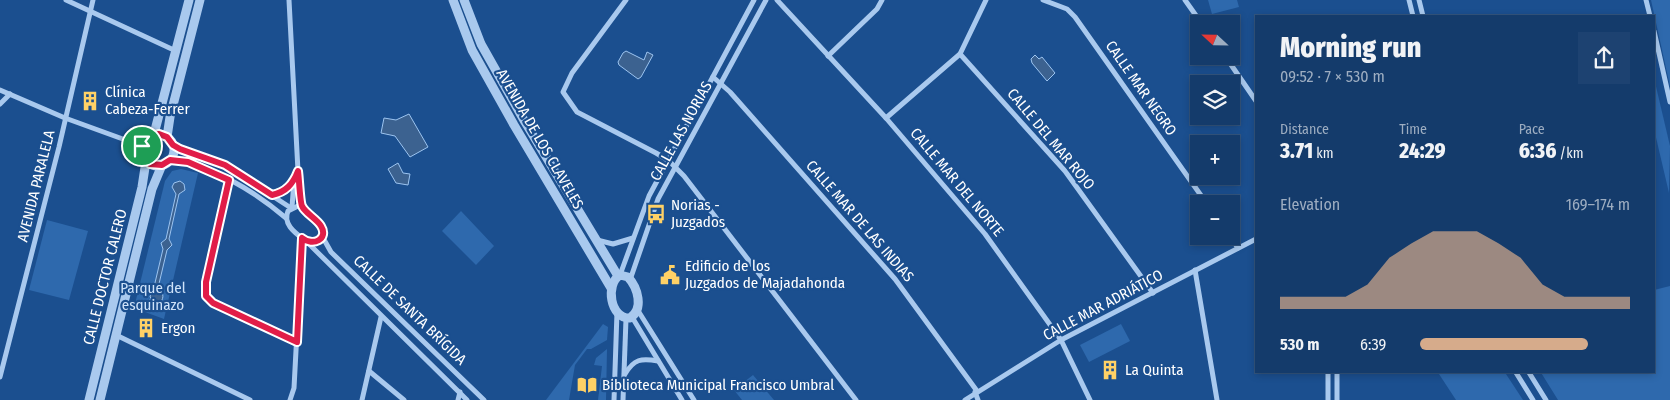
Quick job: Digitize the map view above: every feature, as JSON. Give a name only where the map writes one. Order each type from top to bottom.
[{"type":"street","points":[[66,0],[176,52]]},
{"type":"street","name":"AVENIDA PARALELA","points":[[0,377],[93,0]]},
{"type":"street","points":[[142,146],[154,134],[189,0]]},
{"type":"street","points":[[142,146],[146,161],[154,165],[166,163],[173,155],[170,141],[170,117],[200,0]]},
{"type":"street","points":[[154,134],[225,165],[292,207],[302,207],[298,171],[289,0]]},
{"type":"street","name":"AVENIDA DE LOS CLAVELES","points":[[453,0],[477,58],[611,288]]},
{"type":"street","name":"AVENIDA DE LOS CLAVELES","points":[[464,0],[481,44],[595,240],[619,275]]},
{"type":"street","points":[[626,0],[572,72],[563,92],[577,112],[668,160],[675,166],[856,400]]},
{"type":"street","points":[[682,400],[629,318],[617,312],[612,304],[611,288],[619,275],[649,196],[754,0]]},
{"type":"street","name":"CALLE LAS NORIAS","points":[[630,280],[652,212],[675,166],[766,0]]},
{"type":"street","name":"CALLE MAR DEL NORTE","points":[[778,0],[886,118],[985,234],[1061,340],[1090,400]]},
{"type":"street","points":[[828,56],[877,9],[882,0]]},
{"type":"street","points":[[886,118],[960,54],[986,0]]},
{"type":"street","name":"CALLE MAR NEGRO","points":[[1042,0],[1066,8],[1075,17],[1201,195]]},
{"type":"street","points":[[1185,0],[1196,15]]},
{"type":"street","points":[[1409,0],[1413,15]]},
{"type":"street","points":[[1419,0],[1423,15]]},
{"type":"street","points":[[1646,0],[1650,15]]},
{"type":"street","points":[[1655,35],[1670,102]]},
{"type":"street","name":"CALLE DEL MAR ROJO","points":[[960,54],[1066,172],[1153,293]]},
{"type":"street","points":[[1231,65],[1255,100]]},
{"type":"street","name":"CALLE MAR DE LAS INDIAS","points":[[713,77],[721,83],[896,279],[976,392],[978,400]]},
{"type":"street","points":[[0,90],[65,118],[142,146]]},
{"type":"street","points":[[0,104],[10,94]]},
{"type":"street","name":"CALLE DOCTOR CALERO","points":[[89,400],[142,187],[146,161]]},
{"type":"street","name":"CALLE DE SANTA BRÍGIDA","points":[[166,163],[188,162],[229,180],[286,218],[288,225],[467,400]]},
{"type":"street","name":"CALLE DOCTOR CALERO","points":[[100,400],[152,189],[166,163]]},
{"type":"street","points":[[272,195],[286,190],[298,171]]},
{"type":"street","points":[[229,180],[206,282],[206,296],[213,303],[297,342]]},
{"type":"street","points":[[286,218],[292,207],[294,180]]},
{"type":"street","name":"CALLE DE SANTA BRÍGIDA","points":[[302,207],[321,225],[322,236],[331,252],[484,400]]},
{"type":"street","points":[[307,242],[314,243],[322,236]]},
{"type":"street","points":[[290,400],[294,388],[302,238]]},
{"type":"street","points":[[595,240],[613,244],[633,238]]},
{"type":"street","name":"CALLE MAR ADRIÁTICO","points":[[965,400],[1061,340],[1255,240]]},
{"type":"street","points":[[1195,270],[1217,400]]},
{"type":"street","points":[[619,275],[630,280],[637,290],[637,308],[694,400]]},
{"type":"street","points":[[623,400],[629,318],[637,308]]},
{"type":"street","points":[[614,400],[617,312]]},
{"type":"street","points":[[362,400],[381,317]]},
{"type":"street","points":[[116,336],[250,400]]},
{"type":"street","points":[[625,375],[631,364],[638,360],[658,361]]},
{"type":"street","points":[[369,372],[404,400]]},
{"type":"street","points":[[1328,373],[1328,400]]},
{"type":"street","points":[[1337,373],[1337,400]]},
{"type":"street","points":[[1516,373],[1533,400]]},
{"type":"street","points":[[1529,373],[1546,400]]},
{"type":"street","points":[[458,400],[460,392]]},
{"type":"green space","points":[[1208,0],[1237,0],[1239,7],[1212,14]]},
{"type":"green space","points":[[1651,0],[1670,0],[1670,86],[1655,15]]},
{"type":"green space","points":[[1655,82],[1670,146],[1669,193],[1655,133]]},
{"type":"green space","name":"Parque del esquinazo","points":[[181,169],[198,173],[164,319],[134,308],[165,181],[172,171]]},
{"type":"green space","points":[[461,211],[494,246],[476,265],[442,231]]},
{"type":"green space","points":[[47,220],[88,231],[69,300],[29,290]]},
{"type":"green space","points":[[1670,286],[1670,400],[1558,400],[1541,373],[1655,373],[1655,290]]},
{"type":"green space","points":[[603,324],[608,327],[607,340],[591,349],[587,349],[575,365],[569,400],[546,400]]},
{"type":"green space","points":[[1121,324],[1130,341],[1089,362],[1080,345]]},
{"type":"green space","points":[[607,349],[606,400],[598,400],[602,366],[594,365],[596,358]]},
{"type":"green space","points":[[1438,373],[1505,373],[1523,400],[1456,400]]},
{"type":"green space","points":[[753,375],[774,400],[742,400],[734,390]]},
{"type":"shaded area","points":[[626,51],[644,60],[647,52],[653,55],[638,79],[619,65],[618,62]]},
{"type":"shaded area","points":[[1035,55],[1039,59],[1042,57],[1055,73],[1047,81],[1032,63],[1031,59]]},
{"type":"shaded area","points":[[409,114],[428,147],[410,157],[395,136],[381,133],[384,118],[396,120]]},
{"type":"shaded area","points":[[398,163],[403,173],[410,174],[408,185],[396,183],[388,169]]},
{"type":"shaded area","points":[[180,181],[184,184],[185,190],[179,194],[169,239],[172,245],[167,250],[158,288],[163,297],[160,303],[152,305],[147,302],[151,299],[150,296],[153,293],[150,289],[154,287],[163,249],[161,243],[166,239],[176,194],[172,187],[174,183]]},
{"type":"place","name":"Clínica Cabeza-Ferrer","points":[[90,101]]},
{"type":"place","name":"Norias - Juzgados","points":[[656,214]]},
{"type":"place","name":"Edificio de los Juzgados de Majadahonda","points":[[670,275]]},
{"type":"place","name":"Ergon","points":[[146,328]]},
{"type":"place","name":"La Quinta","points":[[1110,370]]},
{"type":"place","name":"Biblioteca Municipal Francisco Umbral","points":[[587,385]]},
{"type":"route","points":[[154,134],[163,135],[180,149],[208,157],[225,165],[272,195],[280,194],[286,190],[298,171],[302,207],[321,225],[323,232],[320,239],[314,243],[307,242],[302,238],[297,342],[213,303],[206,296],[206,282],[229,180],[188,162],[170,160],[158,166],[150,164],[144,157],[142,146],[150,136],[154,134]]}]
